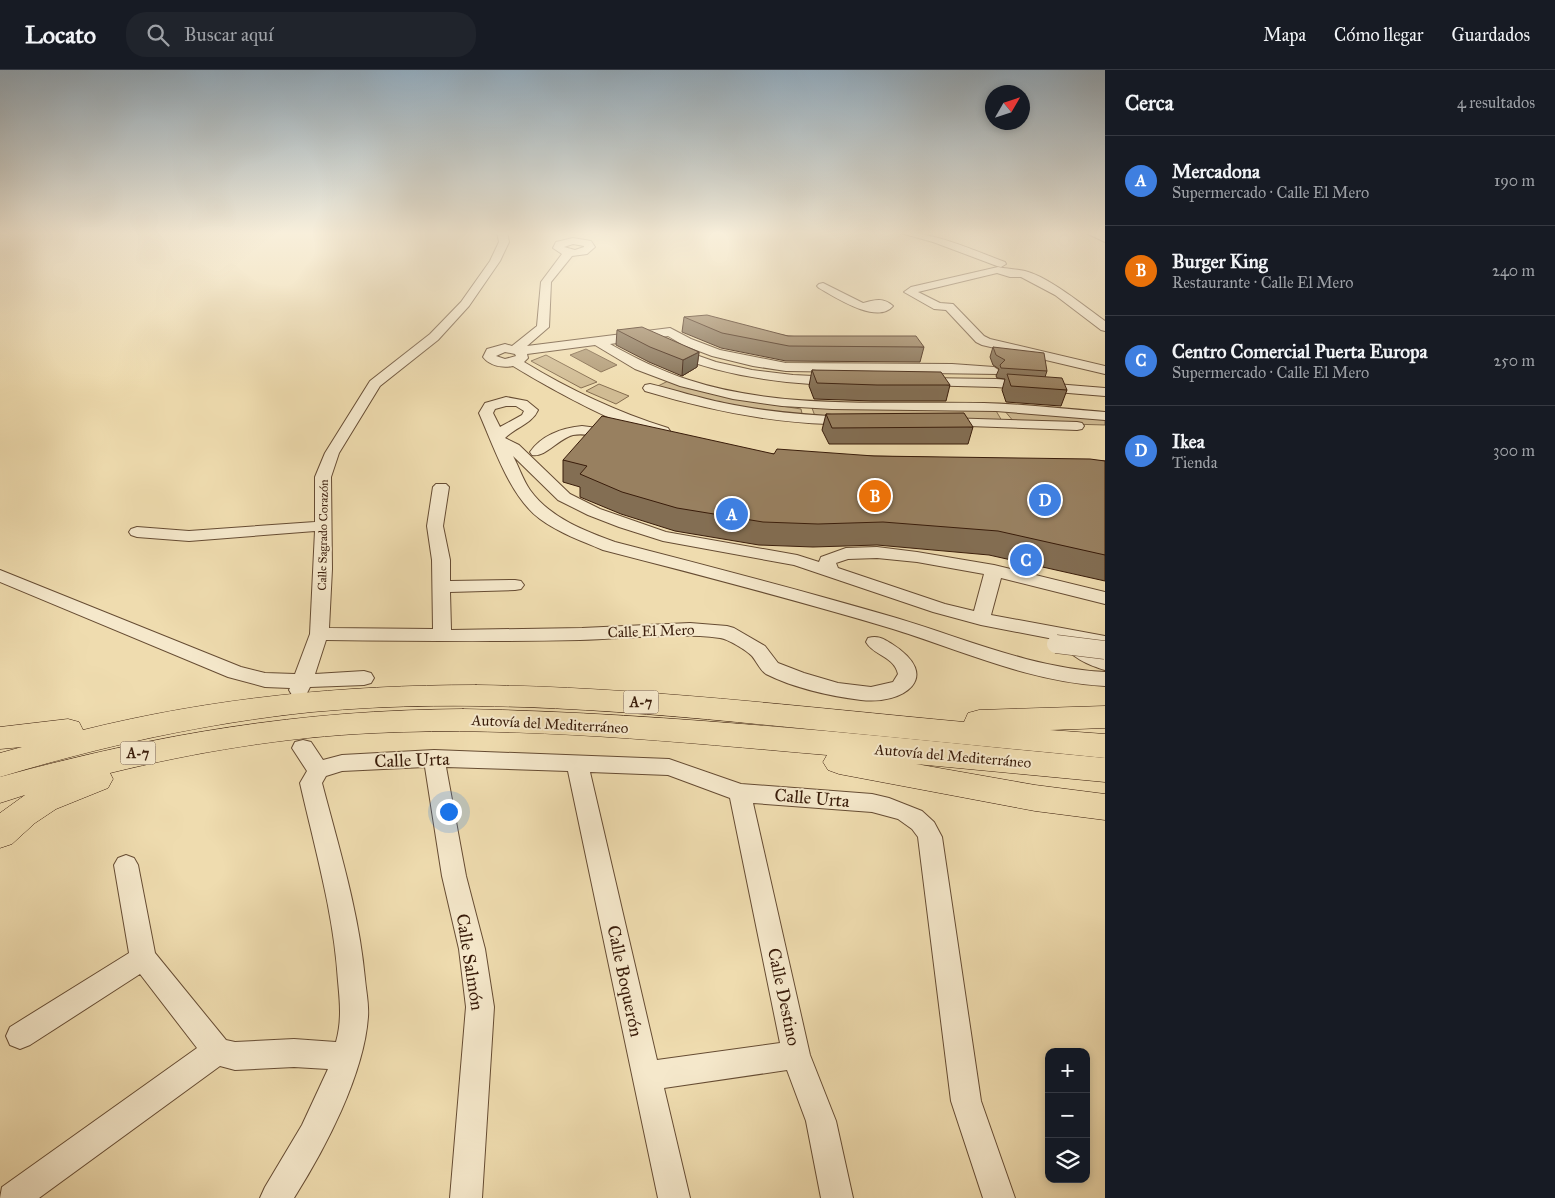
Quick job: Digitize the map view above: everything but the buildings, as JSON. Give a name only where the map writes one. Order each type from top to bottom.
[{"type":"highway","name":"Autovía del Mediterráneo","points":[[0,765],[50,749],[177,721],[288,705],[418,696],[523,697],[646,702],[1105,746]]},
{"type":"highway","points":[[898,727],[961,721],[1105,716]]},
{"type":"highway","points":[[0,738],[132,720],[177,721]]},
{"type":"highway","name":"Autovía del Mediterráneo","points":[[0,790],[74,768],[157,749],[291,739],[383,722],[500,720],[562,722],[741,736],[1105,770]]},
{"type":"highway","points":[[741,736],[798,754],[1036,798],[1105,807]]},
{"type":"highway","points":[[0,834],[31,806],[49,796],[133,767],[193,754],[291,739]]},
{"type":"street","name":"Calle Sagrado Corazón","points":[[301,686],[319,634],[323,569],[323,478],[332,453],[375,384],[434,337],[465,304],[479,285]]},
{"type":"street","points":[[516,354],[543,327],[546,285]]},
{"type":"street","points":[[931,285],[910,290],[911,293],[938,307],[949,306],[980,339],[986,342],[1105,370]]},
{"type":"street","points":[[1043,285],[1066,297],[1105,327]]},
{"type":"street","points":[[823,286],[860,306],[870,307],[869,305],[872,303],[886,305],[919,297]]},
{"type":"street","points":[[516,354],[596,341],[670,332],[687,342],[710,351],[753,362],[786,367],[960,368],[1105,382]]},
{"type":"street","points":[[643,336],[687,357],[737,371],[791,380],[848,381]]},
{"type":"street","points":[[596,341],[634,363],[676,380],[728,394],[795,404],[990,407],[1105,416]]},
{"type":"street","points":[[516,354],[556,387],[606,412],[678,436]]},
{"type":"street","points":[[1045,369],[1105,378]]},
{"type":"street","points":[[911,382],[996,383],[1105,392]]},
{"type":"street","points":[[650,388],[744,412],[801,420],[863,421]]},
{"type":"street","points":[[932,422],[1026,423],[1105,428]]},
{"type":"street","points":[[537,452],[547,441],[565,432],[585,429],[625,436]]},
{"type":"street","points":[[499,439],[522,490],[546,516],[581,535],[609,546],[792,594],[912,629],[1030,668],[1105,678]]},
{"type":"street","points":[[499,439],[514,448],[564,497],[594,512],[663,536],[796,560],[939,608],[1029,629],[1043,639],[1105,642]]},
{"type":"street","points":[[644,440],[664,445]]},
{"type":"street","points":[[516,476],[528,485],[547,492]]},
{"type":"street","points":[[441,487],[435,526],[441,560],[442,636]]},
{"type":"street","points":[[136,532],[189,536],[322,526]]},
{"type":"street","points":[[581,535],[617,529]]},
{"type":"street","points":[[830,570],[827,561],[832,556],[865,553],[945,560],[994,570],[1105,598]]},
{"type":"street","points":[[981,619],[994,570]]},
{"type":"street","points":[[0,575],[27,588],[235,672],[301,686],[364,678]]},
{"type":"street","points":[[441,587],[514,585]]},
{"type":"street","name":"Calle El Mero","points":[[319,634],[442,636],[582,634],[690,628],[727,632],[758,651],[771,668],[838,690],[871,694],[889,692],[899,688],[905,682],[908,674],[906,666],[900,658],[874,642]]},
{"type":"street","points":[[1061,640],[1105,650]]},
{"type":"street","points":[[1061,640],[1105,663]]},
{"type":"street","points":[[276,1198],[288,1181],[327,1106],[346,1056],[354,1018],[351,958],[338,892],[311,784],[318,770],[291,739]]},
{"type":"street","name":"Calle Urta","points":[[318,770],[342,763],[434,758],[669,767],[740,793],[872,803],[894,808],[912,816],[926,826],[930,837],[966,1101],[999,1198]]},
{"type":"street","name":"Calle Salmón","points":[[434,758],[454,876],[472,949],[480,1007],[466,1198]]},
{"type":"street","name":"Calle Boquerón","points":[[577,763],[674,1198]]},
{"type":"street","name":"Calle Destino","points":[[740,793],[796,1055],[821,1121],[837,1198]]},
{"type":"street","points":[[126,865],[143,958],[217,1051],[235,1056],[294,1053],[346,1056]]},
{"type":"street","points":[[20,1036],[143,958]]},
{"type":"street","points":[[13,1198],[217,1051]]},
{"type":"street","points":[[646,1076],[796,1055]]},
{"type":"shaded area","points":[[586,349],[617,365],[601,372],[570,355]]},
{"type":"shaded area","points":[[546,355],[597,382],[581,388],[531,361]]},
{"type":"shaded area","points":[[668,381],[736,399],[801,409],[803,418],[729,409],[656,387]]},
{"type":"shaded area","points":[[599,384],[629,396],[616,404],[586,391]]},
{"type":"shaded area","points":[[812,408],[995,409],[1002,421],[816,419]]},
{"type":"shaded area","points":[[1004,410],[1105,419],[1105,425],[1070,424],[1068,422],[1014,422]]},
{"type":"place","name":"Burger King","points":[[875,496]]},
{"type":"place","name":"Ikea","points":[[1045,500]]},
{"type":"place","name":"Mercadona","points":[[732,514]]},
{"type":"place","name":"Centro Comercial Puerta Europa","points":[[1026,560]]}]
